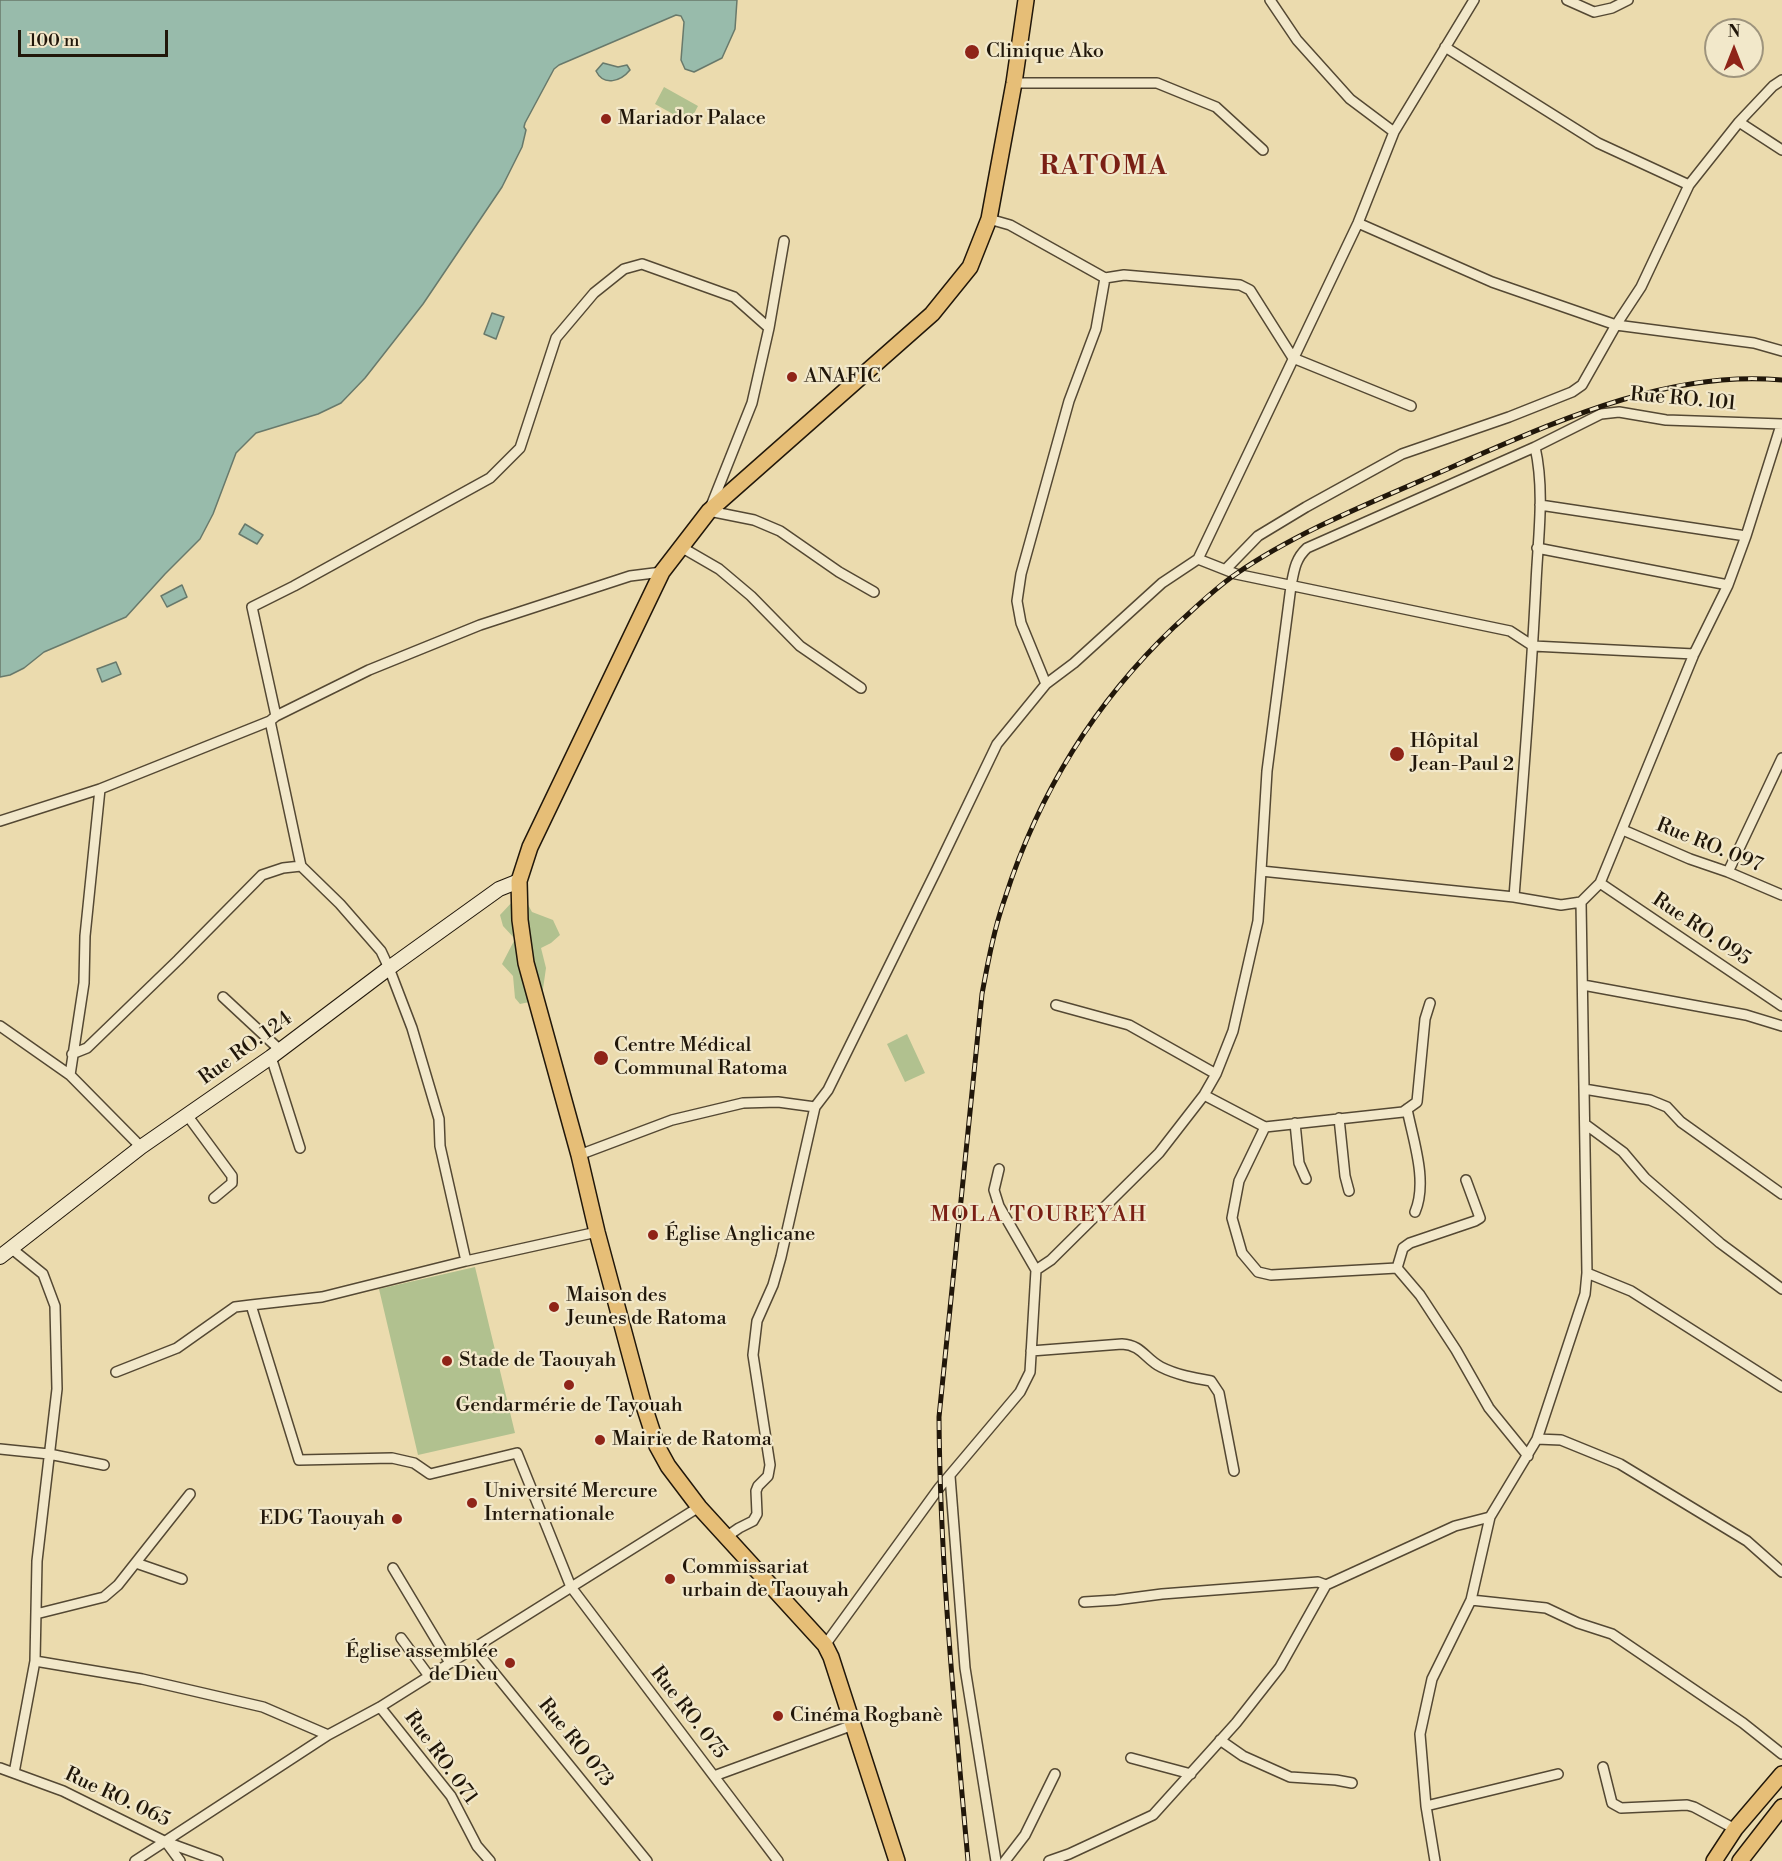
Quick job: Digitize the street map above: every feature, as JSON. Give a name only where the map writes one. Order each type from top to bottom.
[{"type":"main road","points":[[897,1861],[831,1657],[825,1645],[699,1507],[668,1466],[657,1446],[643,1403],[597,1232],[579,1155],[526,963],[520,920],[519,881],[530,847],[662,572],[709,511],[932,314],[970,267],[989,219],[1014,83],[1026,0]]},
{"type":"main road","points":[[1714,1861],[1762,1795],[1782,1774]]},
{"type":"main road","points":[[1740,1861],[1782,1807]]},
{"type":"street","points":[[1270,0],[1297,40],[1350,99],[1394,132]]},
{"type":"street","points":[[726,1537],[753,1521],[757,1514],[756,1491],[768,1476],[770,1466],[753,1355],[757,1321],[773,1284],[781,1257],[815,1107],[828,1090],[997,744],[1046,684],[1074,663],[1162,583],[1198,559],[1358,223],[1394,132],[1474,0]]},
{"type":"street","points":[[1567,0],[1594,12],[1612,8],[1628,0]]},
{"type":"street","points":[[1445,47],[1598,143],[1689,185]]},
{"type":"street","points":[[1226,569],[1258,536],[1402,454],[1509,417],[1572,392],[1582,385],[1641,287],[1689,185],[1739,122],[1773,86],[1782,80]]},
{"type":"street","points":[[1014,83],[1157,83],[1216,107],[1263,150]]},
{"type":"street","points":[[1739,122],[1782,150]]},
{"type":"street","points":[[989,219],[1010,225],[1105,278],[1124,274],[1240,285],[1250,290],[1293,358],[1411,405]]},
{"type":"street","points":[[1358,223],[1492,282],[1616,326],[1754,344],[1782,351]]},
{"type":"street","points":[[784,241],[770,328],[752,403],[709,511],[754,520],[780,531],[839,572],[874,592]]},
{"type":"street","points":[[466,1261],[440,1146],[439,1119],[412,1028],[389,968],[381,951],[340,904],[301,866],[252,607],[490,478],[520,448],[556,338],[594,292],[624,268],[642,264],[734,297],[770,328]]},
{"type":"street","points":[[1046,684],[1021,623],[1017,601],[1021,574],[1069,401],[1096,329],[1105,278]]},
{"type":"street","name":"Rue RO. 101","points":[[1036,1270],[1051,1260],[1159,1153],[1204,1095],[1216,1074],[1233,1032],[1258,921],[1267,771],[1291,586],[1300,555],[1307,548],[1535,447],[1601,414],[1619,412],[1666,420],[1781,425]]},
{"type":"street","points":[[1261,871],[1514,897],[1561,905],[1581,902],[1600,883],[1694,654],[1728,585],[1781,425]]},
{"type":"street","points":[[1514,897],[1533,646],[1540,505],[1535,447]]},
{"type":"street","points":[[1540,505],[1746,536]]},
{"type":"street","points":[[681,547],[719,569],[751,596],[800,646],[861,688]]},
{"type":"street","points":[[1537,548],[1728,585]]},
{"type":"street","points":[[1198,559],[1236,574],[1510,631],[1533,646],[1694,654]]},
{"type":"street","points":[[0,821],[100,789],[273,718],[369,670],[480,625],[630,576],[662,572]]},
{"type":"street","points":[[1728,872],[1782,758]]},
{"type":"street","points":[[70,1076],[84,983],[85,936],[100,789]]},
{"type":"street","name":"Rue RO. 097","points":[[1623,830],[1782,895]]},
{"type":"street","points":[[72,1054],[87,1047],[262,875],[283,868],[301,866]]},
{"type":"street","name":"Rue RO. 124","points":[[6,1253],[141,1147],[275,1054],[499,889],[519,881]]},
{"type":"street","name":"Rue RO. 095","points":[[1600,883],[1782,1006]]},
{"type":"street","points":[[1435,1861],[1426,1806],[1420,1734],[1432,1679],[1471,1600],[1490,1517],[1538,1439],[1585,1294],[1587,1274],[1581,902]]},
{"type":"street","points":[[1583,985],[1746,1015],[1782,1026]]},
{"type":"street","points":[[223,997],[275,1054],[300,1148]]},
{"type":"street","points":[[1204,1095],[1264,1127],[1403,1112],[1418,1102],[1425,1019],[1430,1003]]},
{"type":"street","points":[[1056,1005],[1129,1025],[1216,1074]]},
{"type":"street","points":[[0,1026],[70,1076],[141,1147]]},
{"type":"street","points":[[1584,1089],[1650,1100],[1667,1107],[1682,1122],[1782,1194]]},
{"type":"street","points":[[579,1155],[672,1120],[742,1103],[778,1102],[815,1107]]},
{"type":"street","points":[[1407,1108],[1411,1133],[1418,1152],[1420,1201],[1415,1212]]},
{"type":"street","points":[[187,1115],[232,1176],[232,1183],[214,1198]]},
{"type":"street","points":[[1339,1118],[1345,1176],[1349,1191]]},
{"type":"street","points":[[1295,1124],[1299,1163],[1306,1179]]},
{"type":"street","points":[[1585,1124],[1623,1152],[1645,1178],[1720,1243],[1782,1289]]},
{"type":"street","points":[[1264,1127],[1239,1181],[1232,1218],[1242,1253],[1258,1272],[1271,1275],[1397,1268]]},
{"type":"street","points":[[825,1645],[939,1488],[1020,1392],[1030,1372],[1036,1270],[999,1206],[994,1190],[999,1169]]},
{"type":"street","points":[[1397,1268],[1403,1248],[1410,1243],[1480,1218],[1466,1180]]},
{"type":"street","points":[[116,1372],[177,1348],[235,1307],[322,1297],[466,1261],[597,1232]]},
{"type":"street","points":[[6,1253],[43,1274],[55,1306],[57,1389],[37,1561],[35,1661],[14,1773]]},
{"type":"street","points":[[1397,1268],[1420,1295],[1456,1350],[1489,1408],[1528,1456]]},
{"type":"street","points":[[1587,1274],[1630,1291],[1782,1387]]},
{"type":"street","name":"Rue RO. 075","points":[[251,1305],[299,1460],[392,1458],[414,1463],[430,1474],[517,1453],[571,1587],[778,1861]]},
{"type":"street","points":[[1031,1351],[1133,1344],[1152,1362],[1164,1368],[1184,1376],[1211,1381],[1219,1394],[1234,1471]]},
{"type":"street","points":[[1538,1439],[1561,1440],[1620,1464],[1747,1541],[1782,1572]]},
{"type":"street","points":[[0,1449],[49,1454],[104,1465]]},
{"type":"street","points":[[950,1476],[965,1668],[996,1861]]},
{"type":"street","points":[[36,1614],[104,1597],[118,1585],[190,1494]]},
{"type":"street","points":[[135,1861],[328,1735],[380,1707],[699,1507]]},
{"type":"street","points":[[1049,1861],[1153,1815],[1191,1774],[1280,1667],[1326,1585],[1455,1526],[1490,1517]]},
{"type":"street","points":[[136,1563],[182,1579]]},
{"type":"street","points":[[393,1568],[450,1663]]},
{"type":"street","points":[[1084,1602],[1318,1582],[1326,1585]]},
{"type":"street","points":[[1471,1600],[1546,1608],[1578,1623],[1612,1634],[1743,1724],[1782,1754]]},
{"type":"street","points":[[401,1638],[429,1676]]},
{"type":"street","name":"Rue RO 073","points":[[474,1648],[647,1861]]},
{"type":"street","points":[[35,1661],[142,1679],[263,1707],[328,1735]]},
{"type":"street","name":"Rue RO. 071","points":[[380,1707],[451,1796],[477,1846],[490,1861]]},
{"type":"street","points":[[714,1776],[853,1725]]},
{"type":"street","points":[[1220,1740],[1243,1755],[1290,1777],[1352,1783]]},
{"type":"street","points":[[1131,1758],[1191,1774]]},
{"type":"street","points":[[1603,1767],[1612,1803],[1615,1806],[1621,1808],[1686,1805],[1736,1829]]},
{"type":"street","name":"Rue RO. 065","points":[[0,1768],[63,1791],[166,1842],[218,1861]]},
{"type":"street","points":[[1005,1861],[1025,1835],[1055,1774]]},
{"type":"street","points":[[1426,1806],[1558,1774]]},
{"type":"street","points":[[166,1842],[180,1861]]},
{"type":"green space","points":[[664,87],[698,106],[689,123],[655,104]]},
{"type":"green space","points":[[514,900],[526,901],[532,912],[553,920],[560,935],[541,948],[546,968],[542,996],[534,1001],[520,1004],[515,998],[513,976],[502,964],[515,939],[503,926],[500,915]]},
{"type":"green space","points":[[907,1034],[925,1073],[905,1082],[887,1044]]},
{"type":"green space","name":"Stade de Taouyah","points":[[475,1267],[515,1433],[418,1455],[379,1289]]},
{"type":"shaded area","points":[[0,0],[737,0],[735,29],[722,58],[694,72],[685,69],[681,60],[684,22],[681,16],[676,15],[554,69],[525,123],[526,130],[522,147],[502,187],[423,304],[365,378],[341,403],[318,414],[256,433],[236,453],[213,514],[200,539],[126,617],[44,652],[24,668],[0,677]]},
{"type":"shaded area","points":[[603,63],[618,67],[627,65],[630,70],[622,77],[608,81],[599,76],[596,71]]},
{"type":"shaded area","points":[[492,313],[504,317],[496,339],[484,334]]},
{"type":"shaded area","points":[[245,524],[263,535],[257,544],[239,534]]},
{"type":"shaded area","points":[[182,585],[187,597],[167,607],[161,596]]},
{"type":"shaded area","points":[[116,662],[121,674],[102,682],[97,669]]},
{"type":"railway","points":[[968,1861],[945,1584],[939,1417],[982,994],[994,934],[1005,898],[1018,860],[1052,787],[1072,752],[1095,719],[1145,656],[1220,586],[1291,541],[1351,511],[1508,442],[1584,412],[1662,389],[1702,382],[1742,379],[1782,380]]},
{"type":"place","name":"Clinique Ako","points":[[972,52]]},
{"type":"place","name":"Mariador Palace","points":[[606,119]]},
{"type":"place","name":"ANAFIC","points":[[792,377]]},
{"type":"place","name":"Hôpital Jean-Paul 2","points":[[1397,754]]},
{"type":"place","name":"Centre Médical Communal Ratoma","points":[[601,1058]]},
{"type":"place","name":"Église Anglicane","points":[[653,1235]]},
{"type":"place","name":"Maison des Jeunes de Ratoma","points":[[554,1307]]},
{"type":"place","name":"Stade de Taouyah","points":[[447,1361]]},
{"type":"place","name":"Gendarmérie de Tayouah","points":[[569,1385]]},
{"type":"place","name":"Mairie de Ratoma","points":[[600,1440]]},
{"type":"place","name":"Université Mercure Internationale","points":[[472,1503]]},
{"type":"place","name":"EDG Taouyah","points":[[397,1519]]},
{"type":"place","name":"Commissariat urbain de Taouyah","points":[[670,1579]]},
{"type":"place","name":"Église assemblée de Dieu","points":[[510,1663]]},
{"type":"place","name":"Cinéma Rogbanè","points":[[778,1716]]},
{"type":"district","name":"RATOMA","points":[[1104,168]]},
{"type":"district","name":"MOLA TOUREYAH","points":[[1039,1216]]}]
